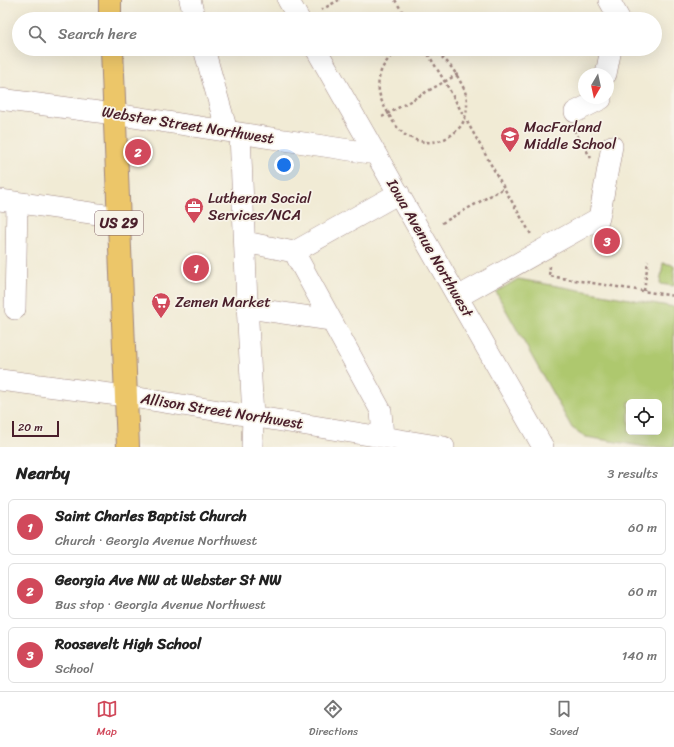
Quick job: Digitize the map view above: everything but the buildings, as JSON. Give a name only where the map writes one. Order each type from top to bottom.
[{"type":"highway","points":[[110,0],[110,12]]},
{"type":"highway","name":"US 29","points":[[112,56],[128,447]]},
{"type":"street","points":[[190,0],[193,12]]},
{"type":"street","points":[[288,0],[295,12]]},
{"type":"street","points":[[609,0],[616,12]]},
{"type":"street","points":[[206,56],[233,132],[245,242],[254,416],[252,447]]},
{"type":"street","name":"Iowa Avenue Northwest","points":[[320,56],[543,447]]},
{"type":"street","points":[[607,68],[610,56]]},
{"type":"street","name":"Webster Street Northwest","points":[[0,99],[114,114],[376,154]]},
{"type":"street","points":[[576,112],[591,104]]},
{"type":"street","points":[[458,297],[600,218],[612,146]]},
{"type":"street","points":[[245,242],[294,252],[399,193]]},
{"type":"street","points":[[15,309],[9,201],[119,217]]},
{"type":"street","points":[[294,252],[381,411],[384,437]]},
{"type":"street","points":[[248,308],[331,320]]},
{"type":"street","name":"Allison Street Northwest","points":[[0,380],[126,396],[444,447]]},
{"type":"path","points":[[321,10],[339,0]]},
{"type":"path","points":[[395,0],[403,12]]},
{"type":"path","points":[[391,56],[384,64],[380,72],[378,90],[388,114],[403,134],[420,142],[432,143],[453,134],[461,125],[467,108],[466,96],[457,75],[446,60],[441,56]]},
{"type":"path","points":[[429,56],[534,240]]},
{"type":"path","points":[[382,117],[457,75]]},
{"type":"path","points":[[576,112],[567,118],[595,164]]},
{"type":"path","points":[[442,223],[504,188]]},
{"type":"path","points":[[644,291],[648,261]]},
{"type":"path","points":[[550,264],[548,276],[674,296]]},
{"type":"green space","points":[[663,263],[674,265],[674,286],[660,284]]},
{"type":"green space","points":[[518,279],[674,307],[674,447],[647,447],[586,437],[572,428],[496,292]]},
{"type":"place","name":"Georgia Ave NW at Webster St NW","points":[[138,152]]},
{"type":"place","name":"MacFarland Middle School","points":[[510,153]]},
{"type":"place","name":"Lutheran Social Services/NCA","points":[[194,224]]},
{"type":"place","name":"Roosevelt High School","points":[[607,241]]},
{"type":"place","name":"Saint Charles Baptist Church","points":[[196,268]]},
{"type":"place","name":"Zemen Market","points":[[161,319]]}]
